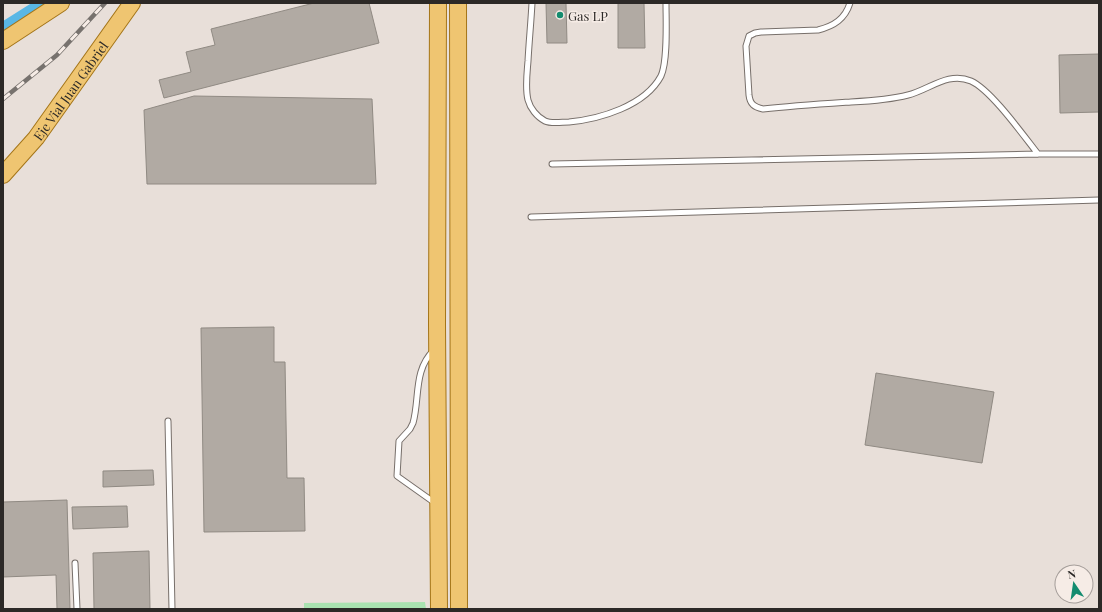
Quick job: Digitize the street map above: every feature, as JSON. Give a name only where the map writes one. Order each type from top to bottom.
[{"type":"main road","points":[[3,40],[60,3]]},
{"type":"main road","name":"Eje Vial Juan Gabriel","points":[[3,175],[36,138],[132,3]]},
{"type":"main road","points":[[439,609],[437,347],[438,9],[458,8],[459,609]]},
{"type":"lane","points":[[532,3],[526,86],[528,101],[535,113],[546,122],[560,123],[601,117],[619,110],[652,88],[661,75],[665,64],[666,3]]},
{"type":"lane","points":[[850,3],[847,12],[842,18],[836,24],[828,28],[818,30],[761,32],[750,36],[746,46],[748,88],[750,101],[753,105],[757,108],[763,109],[895,98],[924,89],[941,81],[952,78],[962,78],[976,84],[990,96],[1038,154]]},
{"type":"lane","points":[[552,164],[1099,154]]},
{"type":"lane","points":[[532,217],[1099,200]]},
{"type":"lane","points":[[437,347],[422,366],[413,424],[398,441],[397,476],[438,506]]},
{"type":"lane","points":[[168,421],[172,609]]},
{"type":"lane","points":[[76,563],[77,609]]},
{"type":"green space","points":[[425,602],[426,609],[304,609],[304,603]]},
{"type":"building","points":[[314,3],[369,3],[379,43],[164,98],[159,80],[191,72],[186,52],[215,45],[211,29]]},
{"type":"building","points":[[546,3],[566,3],[567,43],[547,43]]},
{"type":"building","points":[[618,3],[644,3],[645,48],[618,48]]},
{"type":"building","points":[[1099,54],[1099,112],[1060,113],[1059,55]]},
{"type":"building","points":[[194,96],[372,99],[376,184],[147,184],[144,110]]},
{"type":"building","points":[[274,327],[274,362],[285,362],[287,478],[304,478],[305,531],[204,532],[201,328]]},
{"type":"building","points":[[876,373],[994,392],[982,463],[865,445]]},
{"type":"building","points":[[153,470],[154,485],[103,487],[103,471]]},
{"type":"building","points":[[67,500],[70,609],[57,609],[56,575],[3,577],[3,502]]},
{"type":"building","points":[[127,506],[128,527],[73,529],[72,507]]},
{"type":"building","points":[[149,551],[150,609],[94,609],[93,553]]},
{"type":"waterway","points":[[3,27],[41,3]]},
{"type":"railway","points":[[3,99],[57,55],[105,3]]},
{"type":"place","name":"Gas LP","points":[[560,15]]}]
